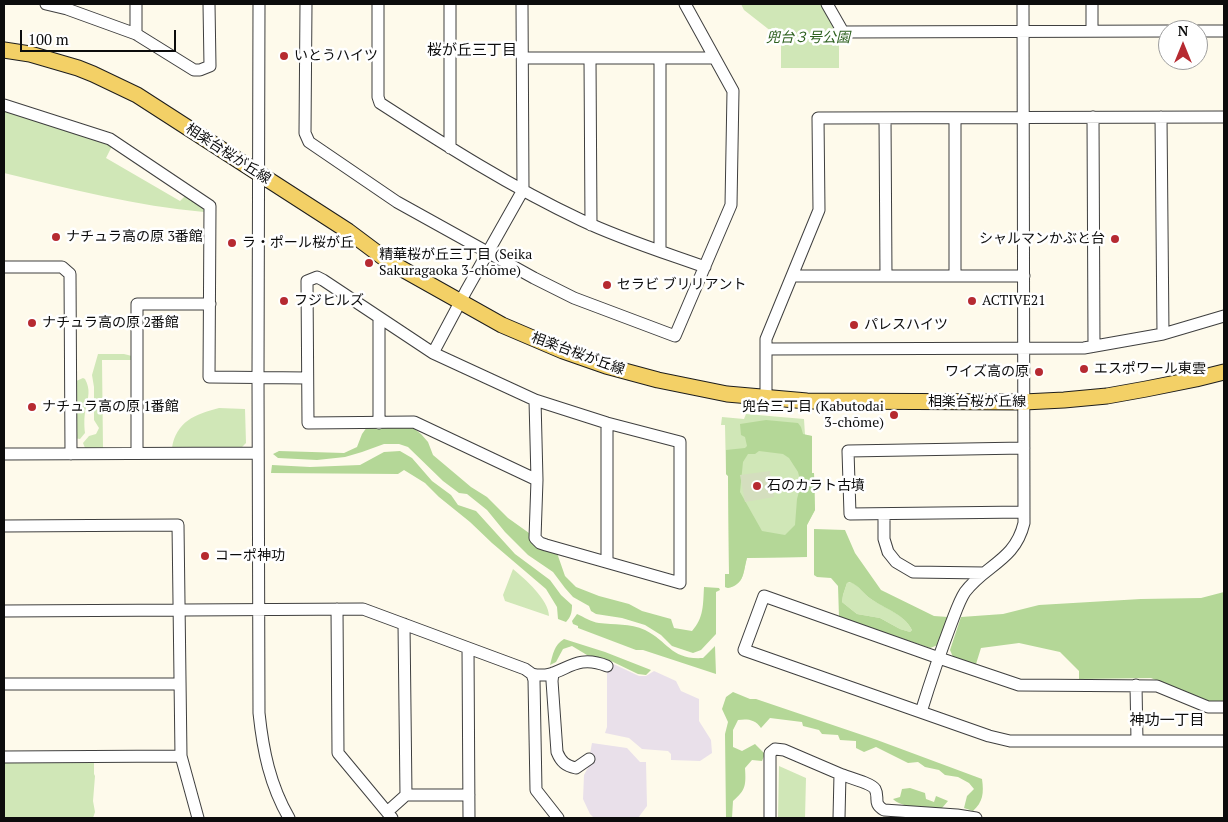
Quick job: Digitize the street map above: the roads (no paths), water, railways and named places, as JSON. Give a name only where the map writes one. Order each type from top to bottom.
[{"type":"main road","name":"相楽台桜が丘線","points":[[4,50],[54,60],[108,80],[137,95],[348,231],[388,261],[502,326],[606,366],[658,380],[727,394],[807,401],[1024,402],[1107,396],[1224,372]]},
{"type":"street","points":[[46,4],[67,6],[136,34],[194,70],[210,66],[210,4]]},
{"type":"street","points":[[136,4],[136,34]]},
{"type":"street","points":[[259,4],[259,713],[262,745],[269,771],[279,800],[289,818]]},
{"type":"street","points":[[306,4],[306,133],[309,142],[396,202],[488,253],[574,298],[675,336],[731,205],[733,91],[685,4]]},
{"type":"street","points":[[378,4],[378,97],[380,103],[450,148],[523,190],[591,225],[624,239],[705,267]]},
{"type":"street","points":[[450,4],[450,148]]},
{"type":"street","points":[[433,353],[523,190],[522,4]]},
{"type":"street","points":[[827,4],[843,32],[1023,33],[1158,31]]},
{"type":"street","points":[[920,712],[955,614],[965,592],[984,573],[1008,554],[1022,529],[1024,512],[1024,4]]},
{"type":"street","points":[[1092,4],[1092,31]]},
{"type":"street","points":[[1208,31],[1224,31]]},
{"type":"street","points":[[523,58],[714,58]]},
{"type":"street","points":[[590,59],[591,225]]},
{"type":"street","points":[[660,59],[660,251]]},
{"type":"street","points":[[4,105],[110,139],[210,206],[209,377],[307,378]]},
{"type":"street","points":[[1093,117],[1094,345]]},
{"type":"street","points":[[1161,117],[1163,334]]},
{"type":"street","points":[[766,398],[766,339],[819,210],[818,118],[1224,117]]},
{"type":"street","points":[[886,118],[886,276]]},
{"type":"street","points":[[955,118],[955,276]]},
{"type":"street","points":[[4,267],[62,267],[70,274],[71,454]]},
{"type":"street","points":[[792,276],[1024,276]]},
{"type":"street","points":[[535,400],[537,480],[535,538],[540,543],[546,545],[680,583],[680,442],[607,423],[535,400],[433,353],[323,280],[317,277],[307,282],[308,422],[414,422],[537,480]]},
{"type":"street","points":[[137,453],[137,304],[210,304]]},
{"type":"street","points":[[766,349],[1084,348],[1163,334],[1224,316]]},
{"type":"street","points":[[379,318],[380,422]]},
{"type":"street","points":[[607,423],[607,562]]},
{"type":"street","points":[[1024,448],[848,450],[850,514],[1024,512]]},
{"type":"street","points":[[4,454],[258,453]]},
{"type":"street","points":[[884,514],[884,540],[888,552],[896,562],[913,572],[984,573]]},
{"type":"street","points":[[4,526],[178,525],[181,756],[198,818]]},
{"type":"street","points":[[1224,707],[1208,707],[1158,686],[1019,684],[939,658],[764,596],[744,650],[990,736],[1010,741],[1224,741]]},
{"type":"street","points":[[337,609],[338,753],[389,815],[406,795],[404,624]]},
{"type":"street","points":[[4,611],[363,609],[525,669],[532,674],[541,676],[553,673],[579,661],[595,661],[607,666]]},
{"type":"street","points":[[468,648],[469,818]]},
{"type":"street","points":[[553,673],[556,752],[560,761],[569,767],[576,768],[589,759]]},
{"type":"street","points":[[532,674],[534,680],[536,790],[558,818]]},
{"type":"street","points":[[4,684],[180,684]]},
{"type":"street","points":[[1136,685],[1137,741]]},
{"type":"street","points":[[770,818],[770,753],[775,748],[872,785],[875,788],[877,803],[884,810],[976,818]]},
{"type":"street","points":[[4,756],[181,756]]},
{"type":"street","points":[[839,818],[840,774]]},
{"type":"street","points":[[406,795],[469,795]]},
{"type":"place","name":"いとうハイツ","points":[[284,56]]},
{"type":"place","name":"ナチュラ高の原 3番館","points":[[56,237]]},
{"type":"place","name":"シャルマンかぶと台","points":[[1115,239]]},
{"type":"place","name":"ラ・ポール桜が丘","points":[[232,243]]},
{"type":"place","name":"精華桜が丘三丁目 (Seika Sakuragaoka 3-chōme)","points":[[369,263]]},
{"type":"place","name":"セラビ ブリリアント","points":[[607,285]]},
{"type":"place","name":"フジヒルズ","points":[[284,301]]},
{"type":"place","name":"ACTIVE21","points":[[972,301]]},
{"type":"place","name":"ナチュラ高の原 2番館","points":[[32,323]]},
{"type":"place","name":"パレスハイツ","points":[[854,325]]},
{"type":"place","name":"エスポワール東雲","points":[[1084,369]]},
{"type":"place","name":"ワイズ高の原","points":[[1039,372]]},
{"type":"place","name":"ナチュラ高の原 1番館","points":[[32,407]]},
{"type":"place","name":"兜台三丁目 (Kabutodai 3-chōme)","points":[[894,415]]},
{"type":"place","name":"石のカラト古墳","points":[[757,486]]},
{"type":"place","name":"コーポ神功","points":[[205,556]]},
{"type":"district","name":"桜が丘三丁目","points":[[472,51]]},
{"type":"district","name":"神功一丁目","points":[[1167,721]]},
{"type":"park label","name":"兜台３号公園","points":[[808,38]]}]
